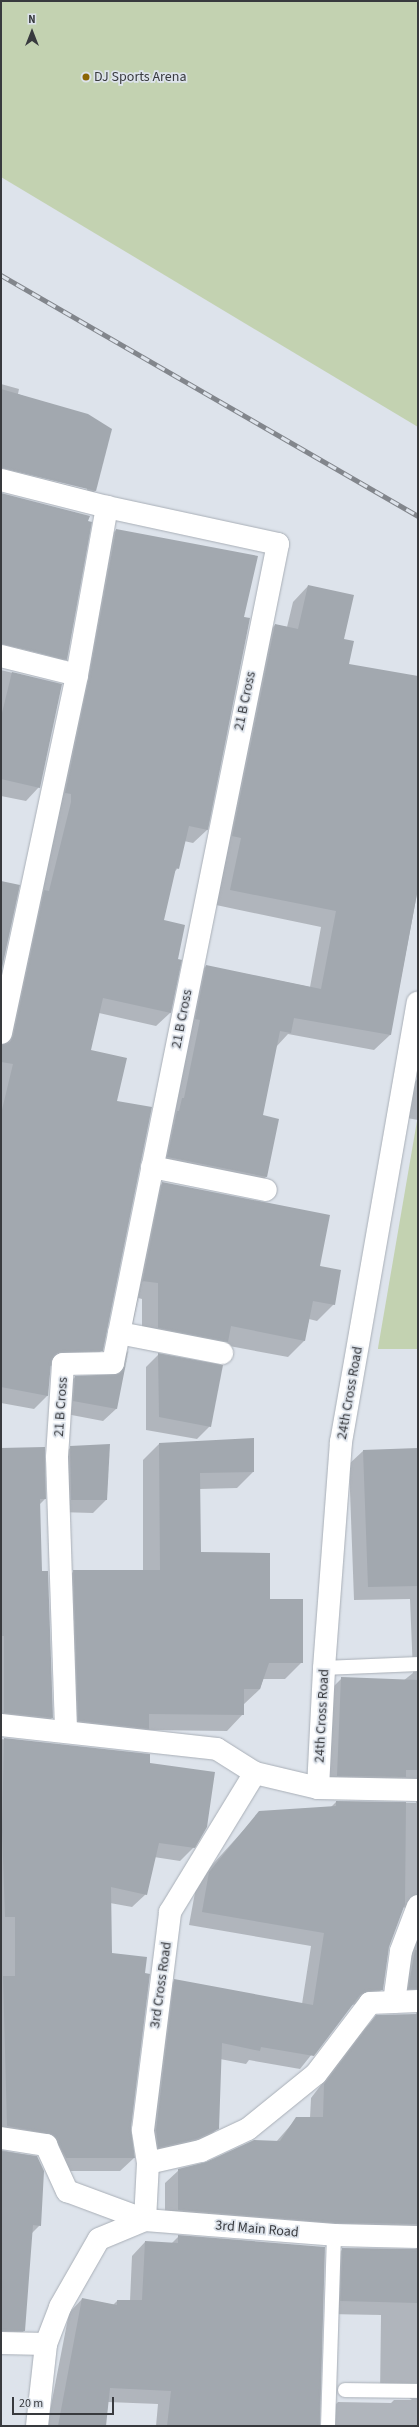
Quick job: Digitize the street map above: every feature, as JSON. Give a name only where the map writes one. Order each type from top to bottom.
[{"type":"street","name":"21 B Cross","points":[[1,480],[107,507],[278,544],[113,1363],[63,1364],[57,1458],[66,1732]]},
{"type":"street","points":[[1,1033],[77,675],[107,507]]},
{"type":"street","points":[[1,656],[77,675]]},
{"type":"street","name":"24th Cross Road","points":[[318,1788],[324,1668],[341,1442],[418,1003]]},
{"type":"street","points":[[152,1167],[266,1190]]},
{"type":"street","points":[[119,1333],[222,1353]]},
{"type":"street","points":[[1,1725],[217,1749],[255,1773],[318,1788],[418,1790]]},
{"type":"street","name":"3rd Cross Road","points":[[145,2220],[148,2163],[143,2130],[170,1912],[255,1773]]},
{"type":"street","points":[[394,2002],[401,1951],[418,1906]]},
{"type":"street","points":[[148,2163],[201,2152],[248,2129],[316,2074],[370,2003],[418,2002]]},
{"type":"street","points":[[1,2138],[46,2145],[67,2190],[145,2220]]},
{"type":"street","name":"3rd Main Road","points":[[46,2344],[60,2307],[99,2239],[145,2220],[334,2235],[418,2237]]},
{"type":"street","points":[[1,2343],[46,2344],[37,2426]]},
{"type":"lane","points":[[324,1668],[418,1664]]},
{"type":"lane","points":[[328,2426],[334,2235]]},
{"type":"lane","points":[[345,2390],[418,2390]]},
{"type":"green space","points":[[1,1],[418,1],[418,427],[1,177]]},
{"type":"green space","points":[[418,1115],[418,1349],[378,1349],[378,1348]]},
{"type":"building","points":[[1,389],[88,414],[112,429],[96,491],[1,468]]},
{"type":"building","points":[[1,493],[90,516],[88,521],[92,522],[67,660],[1,644]]},
{"type":"building","points":[[116,529],[258,556],[244,617],[250,618],[208,830],[189,826],[179,869],[176,868],[164,920],[185,925],[178,959],[182,960],[171,1013],[103,998],[91,1050],[127,1058],[117,1101],[152,1107],[103,1351],[57,1353],[51,1363],[48,1396],[1,1387],[1,1114],[13,1064],[1,1062],[1,1045],[10,1042],[13,1036],[44,890],[49,891],[71,802],[71,794],[65,793],[89,677]]},
{"type":"building","points":[[308,585],[354,595],[344,639],[354,641],[349,664],[418,676],[418,888],[391,1035],[294,1018],[291,1033],[280,1031],[263,1115],[279,1119],[267,1177],[167,1157],[177,1111],[179,1111],[182,1098],[184,1098],[200,1020],[195,1019],[206,965],[321,989],[336,911],[230,890],[241,838],[232,836],[275,624],[298,629]]},
{"type":"building","points":[[12,672],[62,684],[40,788],[1,779],[1,717]]},
{"type":"building","points":[[1,881],[20,885],[1,973]]},
{"type":"building","points":[[162,1182],[330,1215],[320,1266],[341,1270],[335,1305],[313,1301],[305,1341],[231,1326],[228,1342],[158,1328],[158,1283],[142,1281]]},
{"type":"building","points":[[129,1348],[117,1409],[73,1401],[75,1376],[119,1374],[125,1366]]},
{"type":"building","points":[[158,1353],[223,1365],[211,1427],[159,1417]]},
{"type":"building","points":[[254,1438],[254,1472],[200,1473],[201,1552],[270,1553],[270,1599],[303,1599],[303,1663],[269,1663],[260,1689],[244,1689],[244,1715],[149,1714],[149,1729],[78,1721],[73,1570],[160,1570],[159,1443]]},
{"type":"building","points":[[110,1444],[107,1500],[71,1500],[70,1446]]},
{"type":"building","points":[[45,1447],[46,1499],[40,1499],[42,1571],[48,1571],[53,1718],[4,1713],[4,1636],[1,1636],[1,1448]]},
{"type":"building","points":[[418,1448],[418,1586],[368,1587],[363,1450]]},
{"type":"building","points":[[341,1677],[418,1680],[418,1770],[406,1770],[406,1777],[337,1776]]},
{"type":"building","points":[[4,1738],[150,1754],[150,1763],[215,1772],[207,1827],[195,1848],[159,1843],[147,1895],[111,1887],[112,1953],[147,1957],[145,1973],[150,1974],[131,2128],[135,2158],[66,2158],[53,2135],[7,2126],[3,1976],[15,1976],[15,1917],[5,1917],[2,1830]]},
{"type":"building","points":[[336,1801],[406,1802],[405,1904],[389,1947],[383,1990],[369,1991],[360,1995],[314,2056],[261,2047],[260,2051],[222,2043],[219,2129],[197,2139],[158,2148],[156,2130],[174,1979],[313,2005],[324,1933],[202,1912],[209,1872],[259,1811],[336,1806]]},
{"type":"building","points":[[415,1950],[418,1950],[418,1989],[408,1989]]},
{"type":"building","points":[[418,2014],[418,2224],[335,2223],[178,2210],[178,2169],[206,2162],[254,2140],[280,2141],[296,2117],[323,2117],[324,2084],[376,2015]]},
{"type":"building","points":[[1,2151],[37,2156],[44,2171],[41,2226],[33,2225],[25,2331],[1,2331]]},
{"type":"building","points":[[178,2235],[325,2247],[320,2426],[167,2426],[171,2391],[110,2388],[106,2426],[58,2426],[82,2298],[117,2305],[117,2300],[142,2300],[145,2241],[178,2243]]},
{"type":"building","points":[[342,2248],[418,2249],[418,2303],[340,2301]]},
{"type":"railway","points":[[1,275],[418,516]]},
{"type":"place","name":"DJ Sports Arena","points":[[86,77]]}]
